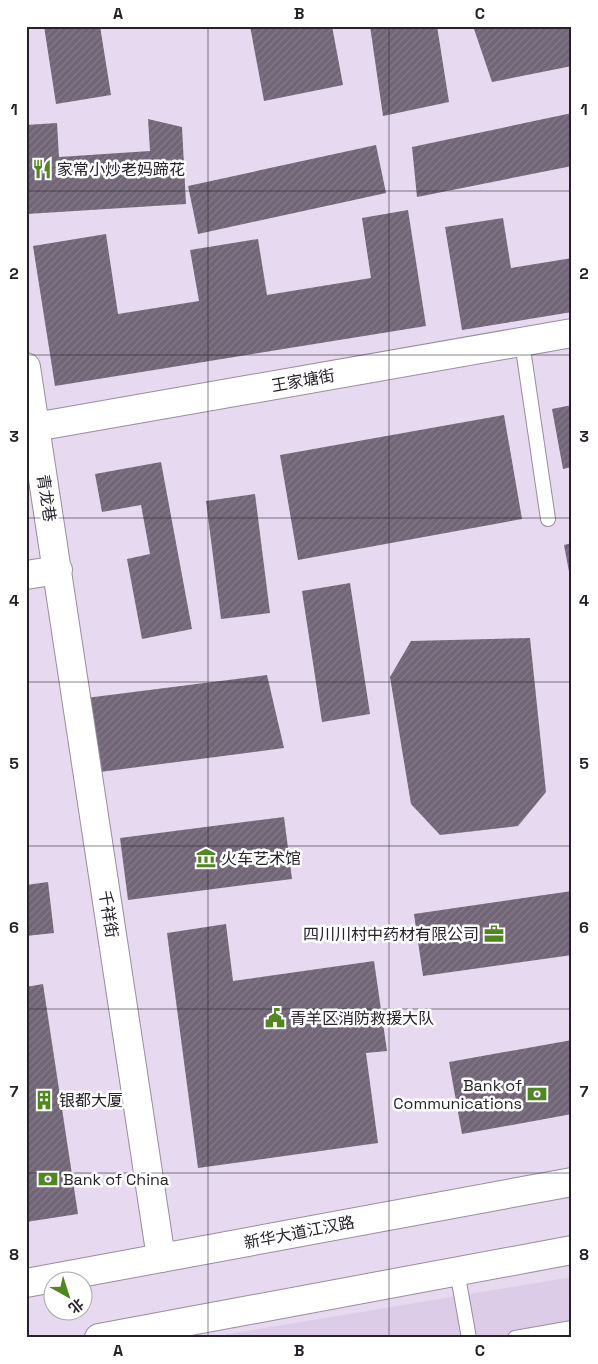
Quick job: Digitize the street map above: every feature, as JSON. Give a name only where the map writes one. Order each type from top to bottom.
[{"type":"street","name":"王家塘街","points":[[35,427],[572,334]]},
{"type":"street","name":"青龙巷","points":[[26,368],[58,570]]},
{"type":"street","points":[[26,575],[58,570]]},
{"type":"street","name":"千祥街","points":[[58,570],[161,1258]]},
{"type":"street","name":"新华大道江汉路","points":[[26,1283],[572,1182]]},
{"type":"street","points":[[99,1338],[572,1250]]},
{"type":"lane","points":[[522,342],[548,519]]},
{"type":"lane","points":[[457,1271],[469,1338]]},
{"type":"lane","points":[[515,1338],[572,1328]]},
{"type":"shaded area","points":[[572,1277],[572,1338],[205,1338]]},
{"type":"building","points":[[44,26],[100,26],[111,95],[56,104]]},
{"type":"building","points":[[250,26],[332,26],[343,85],[264,101]]},
{"type":"building","points":[[370,26],[437,26],[449,102],[383,116]]},
{"type":"building","points":[[473,26],[572,26],[572,66],[492,82]]},
{"type":"building","points":[[572,113],[572,166],[417,197],[412,147]]},
{"type":"building","points":[[148,119],[182,127],[186,204],[27,214],[26,125],[57,123],[59,157],[150,151]]},
{"type":"building","points":[[376,145],[386,193],[198,234],[188,186]]},
{"type":"building","points":[[408,210],[426,326],[55,386],[33,246],[106,234],[118,314],[199,301],[190,250],[258,239],[267,295],[371,278],[362,218]]},
{"type":"building","points":[[503,218],[511,268],[572,258],[572,312],[462,330],[445,227]]},
{"type":"building","points":[[572,405],[572,467],[563,469],[552,409]]},
{"type":"building","points":[[504,415],[522,519],[298,560],[280,455]]},
{"type":"building","points":[[161,462],[192,629],[142,639],[127,559],[150,554],[141,505],[102,512],[95,474]]},
{"type":"building","points":[[255,494],[270,613],[221,619],[206,501]]},
{"type":"building","points":[[572,543],[572,582],[571,582],[564,545]]},
{"type":"building","points":[[350,583],[370,714],[322,722],[302,591]]},
{"type":"building","points":[[530,638],[546,792],[518,826],[440,835],[411,804],[390,677],[411,641]]},
{"type":"building","points":[[267,675],[284,748],[100,772],[86,698]]},
{"type":"building","name":"火车艺术馆","points":[[284,817],[292,879],[128,900],[120,838]]},
{"type":"building","points":[[48,882],[54,933],[26,936],[26,885]]},
{"type":"building","name":"四川川村中药材有限公司","points":[[572,891],[572,955],[423,976],[414,914]]},
{"type":"building","points":[[226,924],[233,981],[374,961],[387,1051],[366,1053],[378,1143],[198,1168],[167,933]]},
{"type":"building","name":"银都大厦","points":[[43,984],[78,1214],[26,1222],[26,987]]},
{"type":"building","points":[[572,1040],[572,1114],[462,1134],[449,1062]]},
{"type":"place","name":"家常小炒老妈蹄花","points":[[42,169]]},
{"type":"place","name":"火车艺术馆","points":[[206,858]]},
{"type":"place","name":"四川川村中药材有限公司","points":[[494,934]]},
{"type":"place","name":"青羊区消防救援大队","points":[[275,1018]]},
{"type":"place","name":"Bank of Communications","points":[[537,1094]]},
{"type":"place","name":"银都大厦","points":[[44,1100]]},
{"type":"place","name":"Bank of China","points":[[48,1179]]}]
